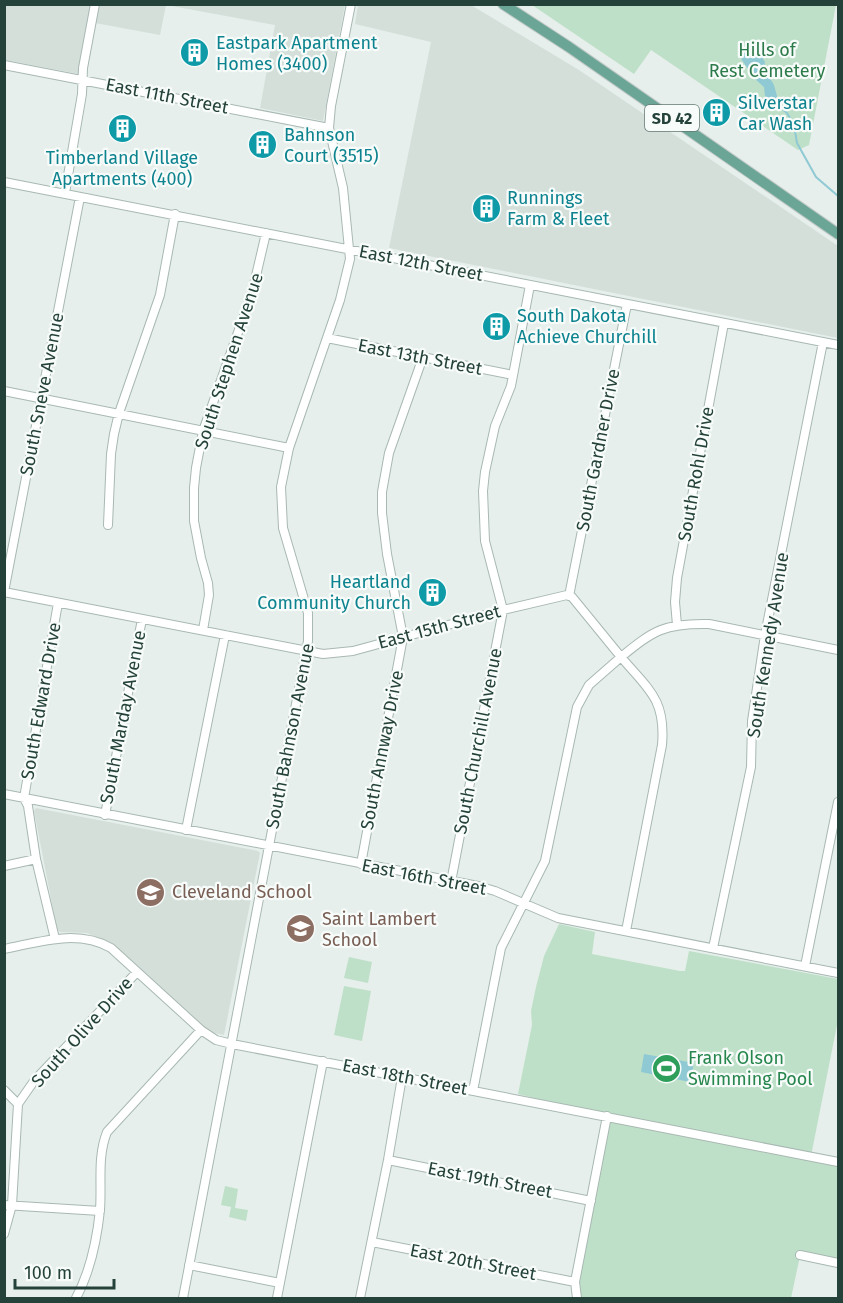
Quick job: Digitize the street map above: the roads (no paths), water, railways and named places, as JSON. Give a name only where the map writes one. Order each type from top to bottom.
[{"type":"main road","name":"SD 42","points":[[503,4],[569,47],[838,234]]},
{"type":"street","points":[[65,193],[95,4]]},
{"type":"street","name":"South Bahnson Avenue","points":[[183,1299],[309,630],[308,613],[289,553],[280,508],[282,478],[289,448],[344,287],[350,249],[341,175],[329,128],[331,106],[351,4]]},
{"type":"street","name":"East 11th Street","points":[[4,65],[329,128]]},
{"type":"street","name":"East 12th Street","points":[[4,182],[838,345]]},
{"type":"street","name":"South Sneve Avenue","points":[[4,592],[80,196]]},
{"type":"street","points":[[108,525],[111,454],[119,414],[160,295],[175,214]]},
{"type":"street","name":"South Stephen Avenue","points":[[203,630],[209,595],[194,521],[194,488],[203,431],[252,293],[266,232]]},
{"type":"street","name":"South Churchill Avenue","points":[[451,882],[503,610],[485,541],[483,491],[490,444],[513,375],[530,285]]},
{"type":"street","name":"South Gardner Drive","points":[[569,596],[627,304]]},
{"type":"street","name":"South Rohl Drive","points":[[677,625],[675,602],[677,578],[724,323]]},
{"type":"street","name":"East 13th Street","points":[[327,338],[513,375]]},
{"type":"street","name":"South Kennedy Avenue","points":[[713,948],[751,767],[752,721],[765,635],[824,342]]},
{"type":"street","name":"South Annway Drive","points":[[361,864],[404,638],[387,554],[382,492],[389,453],[423,357]]},
{"type":"street","points":[[4,392],[289,448]]},
{"type":"street","name":"East 15th Street","points":[[4,592],[323,654],[353,651],[503,610],[569,596]]},
{"type":"street","points":[[569,596],[654,696],[662,715],[662,745],[626,931]]},
{"type":"street","name":"South Edward Drive","points":[[55,939],[36,859],[28,806],[24,798],[58,603]]},
{"type":"street","name":"South Marday Avenue","points":[[105,814],[142,619]]},
{"type":"street","points":[[473,1091],[501,948],[546,861],[577,707],[595,678],[649,635],[677,625],[709,624],[838,650]]},
{"type":"street","points":[[186,830],[225,634]]},
{"type":"street","name":"East 16th Street","points":[[4,794],[486,889],[558,918],[838,973]]},
{"type":"street","points":[[806,966],[838,802]]},
{"type":"street","points":[[4,866],[36,859]]},
{"type":"street","name":"East 18th Street","points":[[4,949],[55,939],[82,938],[102,943],[111,948],[201,1030],[216,1040],[838,1162]]},
{"type":"street","name":"South Olive Drive","points":[[4,1234],[18,1104],[34,1081],[137,972]]},
{"type":"street","points":[[76,1299],[91,1259],[100,1211],[100,1159],[107,1132],[201,1030]]},
{"type":"street","points":[[277,1299],[323,1061]]},
{"type":"street","points":[[360,1299],[402,1077]]},
{"type":"street","points":[[4,1090],[18,1104]]},
{"type":"street","points":[[577,1299],[575,1282],[607,1116]]},
{"type":"street","name":"East 19th Street","points":[[388,1160],[591,1201]]},
{"type":"street","points":[[8,1205],[100,1211]]},
{"type":"street","name":"East 20th Street","points":[[372,1242],[575,1282]]},
{"type":"street","points":[[800,1255],[838,1263]]},
{"type":"street","points":[[189,1265],[280,1283]]},
{"type":"water","points":[[753,48],[758,51],[765,62],[764,68],[774,85],[780,107],[769,106],[764,87],[754,78],[740,57],[742,50]]},
{"type":"water","name":"Frank Olson Swimming Pool","points":[[644,1054],[694,1063],[690,1082],[641,1072]]},
{"type":"waterway","points":[[780,107],[787,113],[794,125],[797,143],[816,177],[838,196]]},
{"type":"place","name":"Eastpark Apartment Homes (3400)","points":[[195,53]]},
{"type":"place","name":"Silverstar Car Wash","points":[[717,113]]},
{"type":"place","name":"Timberland Village Apartments (400)","points":[[122,129]]},
{"type":"place","name":"Bahnson Court (3515)","points":[[263,145]]},
{"type":"place","name":"Runnings Farm & Fleet","points":[[486,208]]},
{"type":"place","name":"South Dakota Achieve Churchill","points":[[496,326]]},
{"type":"place","name":"Heartland Community Church","points":[[432,592]]},
{"type":"place","name":"Cleveland School","points":[[151,892]]},
{"type":"place","name":"Saint Lambert School","points":[[301,929]]},
{"type":"place","name":"Frank Olson Swimming Pool","points":[[667,1068]]},
{"type":"park label","name":"Hills of Rest Cemetery","points":[[767,60]]}]
